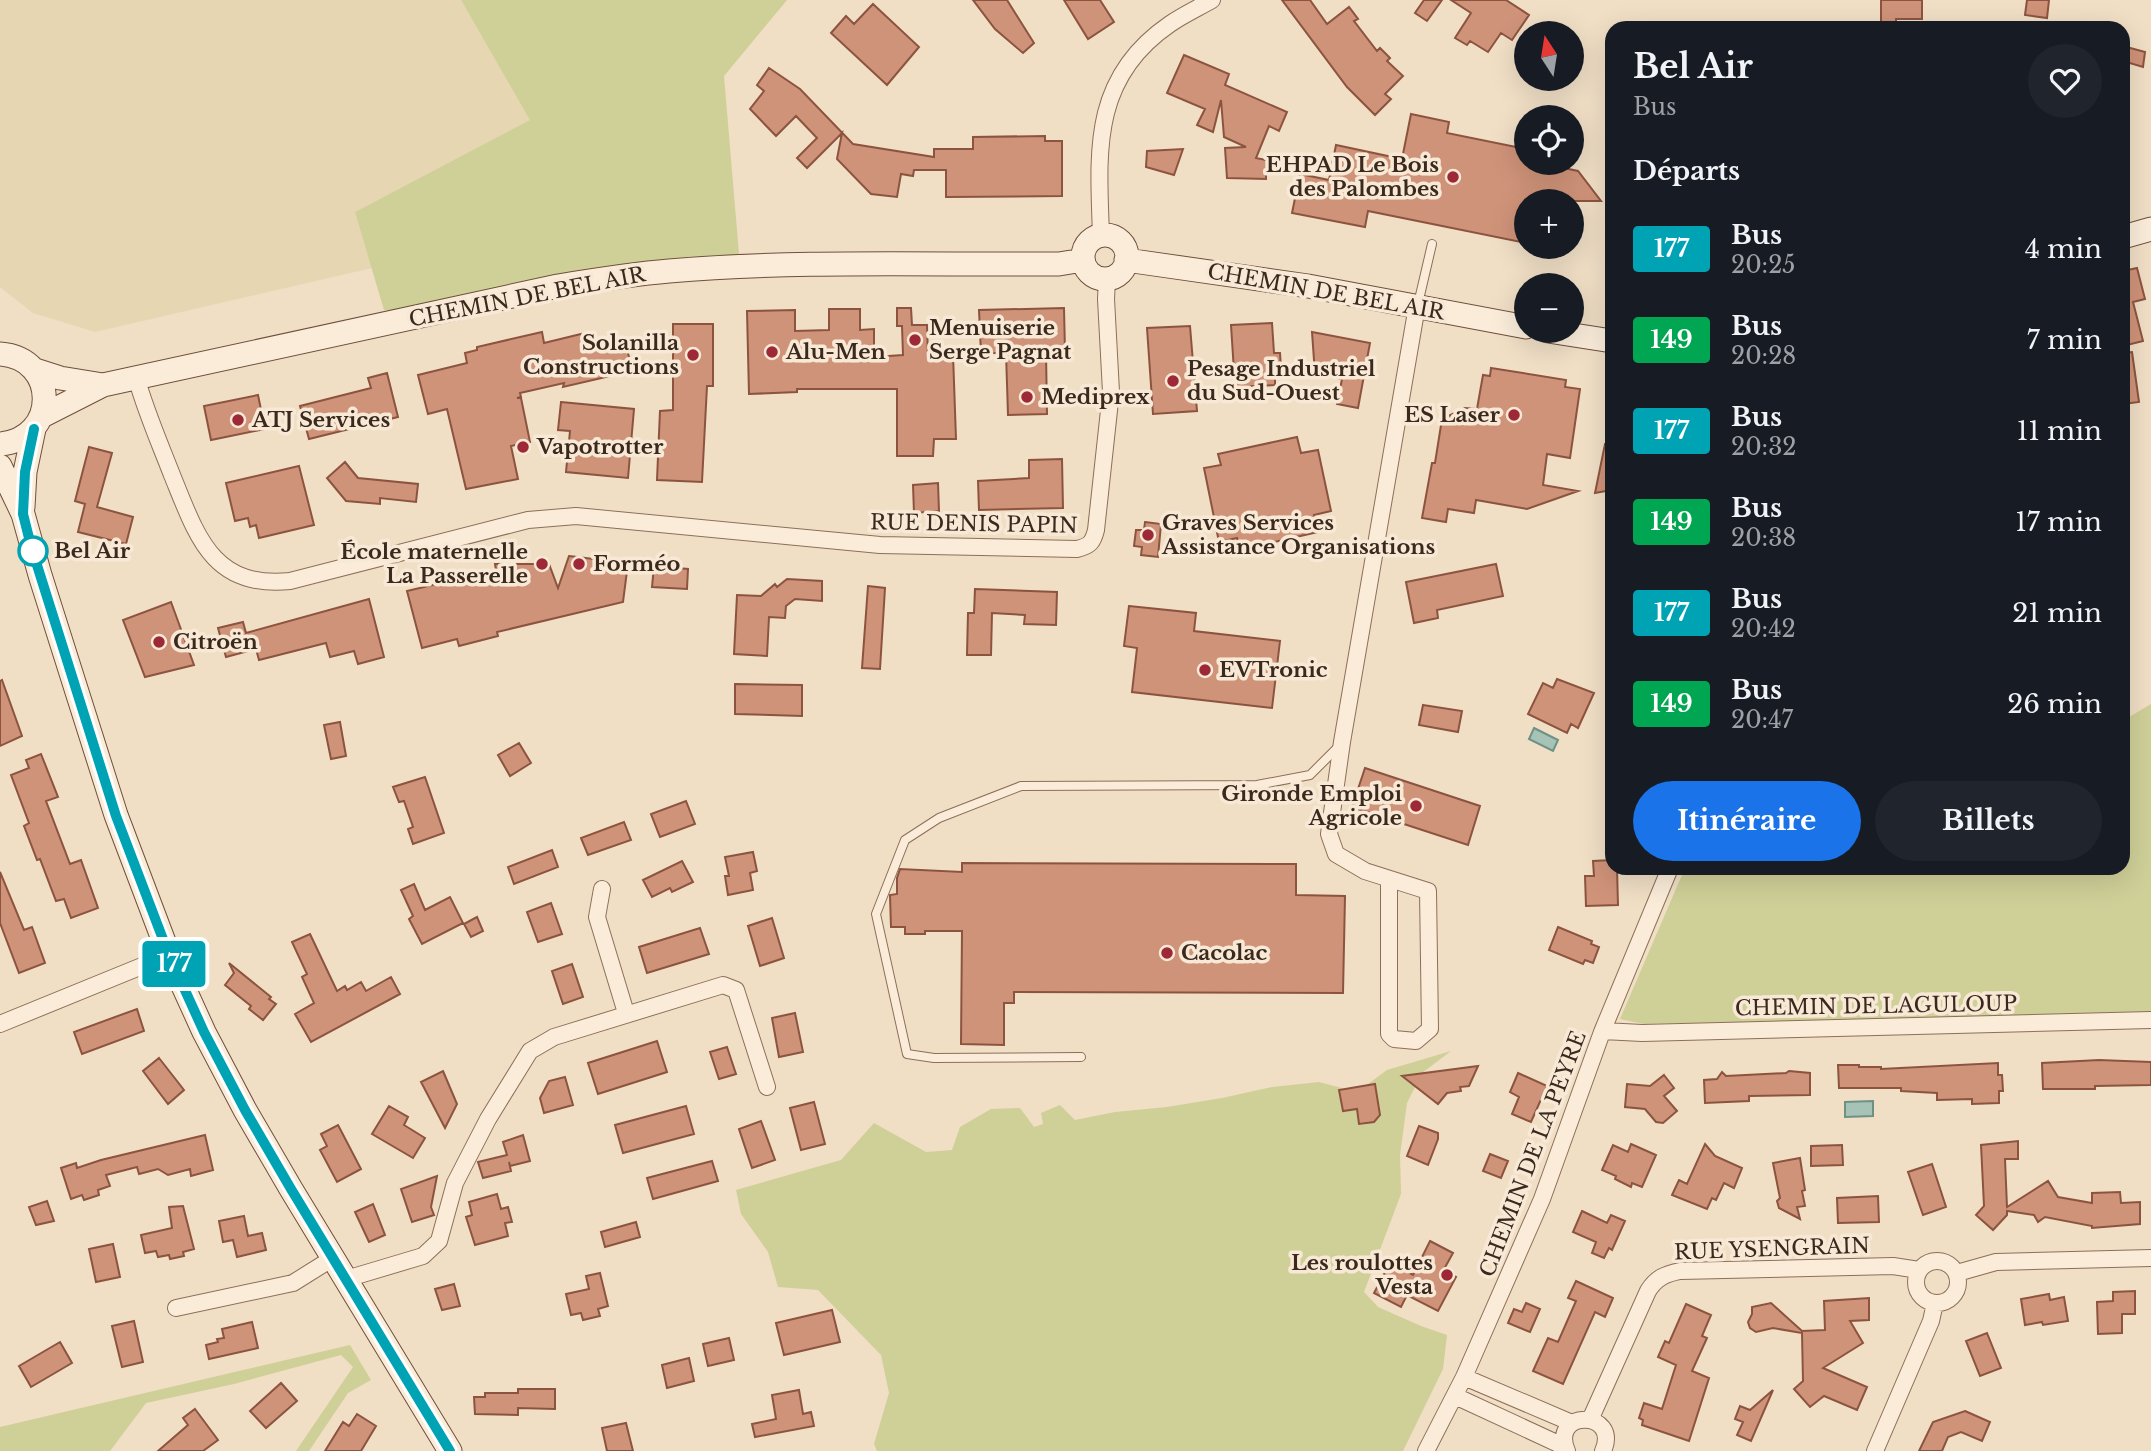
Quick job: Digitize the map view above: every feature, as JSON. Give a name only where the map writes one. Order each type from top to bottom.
[{"type":"street","points":[[1101,235],[1099,177],[1102,125],[1118,79],[1147,43],[1170,24],[1212,0]]},
{"type":"street","points":[[2130,235],[2151,229]]},
{"type":"street","points":[[1101,235],[1120,241],[1126,254],[1120,273],[1107,279],[1088,272],[1083,260],[1085,247],[1101,235]]},
{"type":"street","name":"CHEMIN DE BEL AIR","points":[[1,353],[21,359],[35,370],[60,378],[103,385],[137,380],[533,292],[611,278],[740,266],[1059,264],[1083,260]]},
{"type":"street","name":"CHEMIN DE BEL AIR","points":[[1126,260],[1308,286],[1514,325]]},
{"type":"street","name":"RUE DENIS PAPIN","points":[[137,380],[195,533],[212,558],[223,567],[257,582],[290,581],[505,525],[576,516],[880,545],[1077,549],[1087,547],[1093,541],[1111,392],[1107,279]]},
{"type":"street","points":[[1389,879],[1389,1034],[1394,1039],[1416,1041],[1430,1029],[1429,891],[1389,879],[1365,872],[1336,854],[1329,834],[1342,743],[1417,306]]},
{"type":"street","points":[[1584,337],[1605,340]]},
{"type":"street","points":[[23,514],[25,472],[44,392],[35,370]]},
{"type":"street","name":"CHEMIN DE BEL AIR","points":[[0,444],[23,438],[38,423],[103,385]]},
{"type":"street","points":[[0,466],[23,514],[116,816],[169,955],[204,1032],[245,1110],[450,1451]]},
{"type":"street","name":"CHEMIN DE LA PEYRE","points":[[1426,1451],[1464,1377],[1542,1199],[1603,1031],[1667,875]]},
{"type":"street","points":[[602,889],[597,917],[626,1013]]},
{"type":"street","points":[[0,1024],[169,955]]},
{"type":"street","points":[[346,1279],[424,1256],[439,1241],[455,1183],[488,1119],[530,1051],[554,1037],[723,985],[736,990],[767,1087]]},
{"type":"street","name":"CHEMIN DE LAGULOUP","points":[[1603,1031],[1642,1033],[2151,1020]]},
{"type":"street","points":[[176,1308],[293,1283],[333,1258]]},
{"type":"street","points":[[1957,1273],[1996,1262],[2151,1258]]},
{"type":"street","points":[[1942,1261],[1953,1267],[1957,1273],[1957,1291],[1948,1300],[1935,1303],[1928,1301],[1918,1291],[1919,1270],[1929,1262],[1942,1261]]},
{"type":"street","name":"RUE YSENGRAIN","points":[[1590,1419],[1648,1291],[1653,1282],[1662,1275],[1680,1271],[1893,1266],[1919,1270]]},
{"type":"street","points":[[1875,1451],[1931,1321],[1935,1303]]},
{"type":"street","points":[[1464,1377],[1572,1423]]},
{"type":"street","points":[[1455,1396],[1566,1449],[1565,1434],[1572,1423],[1590,1419],[1601,1426],[1604,1432],[1606,1444],[1603,1451]]},
{"type":"lane","points":[[1417,306],[1432,244]]},
{"type":"lane","points":[[1081,1057],[934,1058],[906,1054],[876,914],[905,840],[939,818],[1021,786],[1257,785],[1310,775],[1342,743]]},
{"type":"shaded area","points":[[0,0],[461,0],[531,120],[355,212],[372,268],[95,332],[33,313],[0,287]]},
{"type":"shaded area","points":[[1534,728],[1558,740],[1553,751],[1529,739]]},
{"type":"shaded area","points":[[1873,1101],[1873,1116],[1845,1117],[1845,1102]]},
{"type":"green space","points":[[461,0],[787,0],[724,76],[740,266],[432,314],[384,310],[355,212],[530,120]]},
{"type":"green space","points":[[2151,704],[2151,1014],[1644,1024],[1620,1019],[1682,875],[2130,875],[2130,716]]},
{"type":"green space","points":[[1451,1051],[1422,1073],[1407,1103],[1400,1155],[1401,1194],[1364,1292],[1378,1307],[1447,1335],[1443,1369],[1403,1451],[877,1451],[874,1444],[889,1393],[881,1355],[818,1290],[778,1287],[768,1252],[741,1214],[736,1190],[841,1160],[874,1123],[926,1152],[952,1150],[960,1127],[991,1109],[1020,1108],[1034,1127],[1043,1124],[1041,1113],[1060,1105],[1075,1120],[1222,1098],[1272,1087],[1319,1082],[1357,1092],[1387,1070]]},
{"type":"green space","points":[[350,1345],[371,1380],[348,1393],[309,1451],[296,1451],[353,1367],[341,1355],[234,1384],[146,1403],[110,1451],[0,1451],[0,1427]]},
{"type":"building","points":[[973,0],[1007,0],[1034,43],[1023,53],[995,29]]},
{"type":"building","points":[[1064,0],[1100,0],[1114,22],[1088,39]]},
{"type":"building","points":[[1282,0],[1310,0],[1327,24],[1349,7],[1358,19],[1354,21],[1377,51],[1380,48],[1390,58],[1387,61],[1403,76],[1385,94],[1391,99],[1375,115],[1347,87]]},
{"type":"building","points":[[1424,0],[1442,0],[1427,21],[1415,13]]},
{"type":"building","points":[[1451,0],[1506,0],[1529,15],[1525,21],[1514,21],[1512,40],[1501,33],[1488,52],[1470,41],[1467,45],[1455,38],[1471,13]]},
{"type":"building","points":[[1881,0],[1922,0],[1922,19],[1881,21]]},
{"type":"building","points":[[2027,0],[2049,0],[2047,18],[2025,15]]},
{"type":"building","points":[[873,4],[919,47],[887,85],[831,33],[846,16],[854,24]]},
{"type":"building","points":[[2130,48],[2145,52],[2143,67],[2130,63]]},
{"type":"building","points":[[1184,55],[1229,74],[1225,85],[1287,112],[1279,131],[1269,126],[1256,158],[1266,160],[1266,179],[1227,178],[1225,148],[1246,147],[1224,137],[1221,100],[1213,132],[1197,125],[1205,109],[1167,93]]},
{"type":"building","points":[[769,68],[800,89],[853,144],[934,157],[934,149],[973,149],[973,137],[1045,136],[1045,141],[1062,141],[1062,196],[946,197],[946,170],[914,170],[913,176],[901,174],[897,197],[871,194],[837,159],[842,133],[807,168],[797,158],[817,138],[796,116],[776,136],[750,109],[764,91],[757,85]]},
{"type":"building","name":"EHPAD Le Bois des Palombes","points":[[1411,114],[1449,122],[1447,133],[1514,147],[1514,175],[1581,175],[1601,201],[1584,201],[1584,189],[1514,189],[1514,241],[1368,211],[1365,227],[1292,213],[1300,174],[1329,180],[1336,145],[1402,159]]},
{"type":"building","points":[[1183,149],[1174,175],[1146,167],[1147,151]]},
{"type":"building","points":[[2137,268],[2145,299],[2133,302],[2143,341],[2130,344],[2130,270]]},
{"type":"building","points":[[897,308],[911,308],[912,325],[927,325],[928,355],[953,354],[956,439],[934,439],[933,456],[897,456],[897,389],[797,389],[797,392],[749,394],[747,311],[795,310],[795,331],[829,330],[829,309],[860,309],[860,330],[874,329],[874,357],[903,355],[902,326],[897,326]]},
{"type":"building","points":[[1064,308],[1065,352],[1046,352],[1047,414],[1008,415],[1006,353],[981,353],[979,310]]},
{"type":"building","points":[[1272,323],[1274,353],[1280,353],[1281,368],[1275,369],[1275,385],[1235,387],[1231,325]]},
{"type":"building","points":[[673,324],[713,324],[713,386],[707,386],[702,482],[657,480],[660,411],[673,410]]},
{"type":"building","name":"Pesage Industriel du Sud-Ouest","points":[[1190,326],[1197,411],[1153,414],[1147,328]]},
{"type":"building","points":[[542,332],[544,343],[581,334],[585,348],[625,339],[632,371],[563,387],[564,383],[520,393],[521,397],[517,398],[521,398],[530,442],[511,446],[518,479],[466,489],[447,409],[428,414],[418,375],[467,363],[465,353],[477,350],[477,347]]},
{"type":"building","points":[[1312,332],[1370,343],[1358,408],[1337,404],[1342,379],[1315,374]]},
{"type":"building","points":[[2130,352],[2139,402],[2130,403]]},
{"type":"building","points":[[1491,368],[1566,380],[1565,387],[1580,389],[1570,458],[1547,454],[1543,485],[1578,491],[1527,509],[1476,500],[1474,513],[1448,509],[1446,522],[1422,518],[1442,419],[1465,408],[1477,409],[1483,375],[1490,376]]},
{"type":"building","points":[[387,373],[398,417],[309,439],[300,406],[371,388],[368,378]]},
{"type":"building","name":"ATJ Services","points":[[258,395],[265,429],[211,440],[204,406]]},
{"type":"building","points":[[561,402],[634,409],[628,478],[566,472],[570,431],[558,430]]},
{"type":"building","points":[[1297,437],[1301,453],[1318,450],[1331,511],[1314,515],[1318,532],[1240,550],[1237,538],[1219,542],[1204,468],[1221,465],[1218,454]]},
{"type":"building","points":[[1605,444],[1605,491],[1595,493]]},
{"type":"building","points":[[89,447],[112,453],[97,507],[133,517],[126,544],[78,532],[85,504],[75,501]]},
{"type":"building","points":[[1062,459],[1063,508],[979,510],[978,481],[1029,478],[1029,460]]},
{"type":"building","points":[[345,462],[358,478],[418,484],[416,502],[380,498],[380,504],[346,501],[327,478]]},
{"type":"building","points":[[299,466],[314,525],[259,538],[256,525],[250,527],[248,518],[235,521],[226,483]]},
{"type":"building","points":[[938,483],[939,511],[914,513],[913,485]]},
{"type":"building","name":"Graves Services Assistance Organisations","points":[[1145,522],[1161,524],[1158,557],[1141,555],[1142,547],[1134,546],[1136,530],[1144,530]]},
{"type":"building","points":[[569,556],[628,563],[623,602],[497,632],[498,636],[459,646],[457,639],[422,648],[407,591],[496,570],[495,564],[549,564],[558,588]]},
{"type":"building","points":[[1496,564],[1503,596],[1437,610],[1438,618],[1414,623],[1406,582]]},
{"type":"building","points":[[654,566],[688,569],[687,589],[652,587]]},
{"type":"building","points":[[787,579],[822,581],[822,601],[795,599],[786,606],[785,618],[769,617],[767,656],[734,654],[737,595],[761,596],[775,584],[777,587]]},
{"type":"building","points":[[868,586],[885,588],[880,669],[862,668]]},
{"type":"building","points":[[975,589],[1057,592],[1056,625],[1024,624],[1025,615],[992,613],[991,655],[967,655],[968,613],[974,613]]},
{"type":"building","points":[[369,599],[384,657],[358,664],[354,651],[330,657],[326,643],[259,660],[256,649],[226,657],[218,628],[243,622],[246,633]]},
{"type":"building","name":"Citroën","points":[[171,602],[194,665],[145,677],[123,620]]},
{"type":"building","name":"EVTronic","points":[[1129,606],[1196,613],[1194,631],[1280,641],[1272,708],[1132,692],[1137,648],[1124,646]]},
{"type":"building","points":[[1557,679],[1594,693],[1578,728],[1571,724],[1567,733],[1528,714],[1543,683],[1553,688]]},
{"type":"building","points":[[2,680],[22,736],[0,746],[0,681]]},
{"type":"building","points":[[735,684],[802,685],[802,716],[735,714]]},
{"type":"building","points":[[1423,705],[1462,711],[1458,732],[1419,725]]},
{"type":"building","points":[[340,722],[346,756],[331,759],[324,725]]},
{"type":"building","points":[[519,743],[531,763],[510,776],[498,755]]},
{"type":"building","points":[[41,754],[58,797],[46,801],[70,864],[81,860],[98,908],[71,918],[64,899],[56,901],[40,859],[37,860],[24,826],[29,823],[11,775],[29,768],[26,760]]},
{"type":"building","name":"Gironde Emploi Agricole","points":[[1365,768],[1480,806],[1468,845],[1352,807]]},
{"type":"building","points":[[425,777],[444,833],[413,844],[408,829],[413,827],[404,801],[399,802],[393,787]]},
{"type":"building","points":[[686,801],[695,824],[660,837],[651,814]]},
{"type":"building","points":[[624,822],[631,840],[588,855],[581,838]]},
{"type":"building","points":[[552,850],[558,867],[514,884],[508,867]]},
{"type":"building","points":[[753,852],[757,871],[750,873],[753,890],[728,895],[725,876],[729,876],[725,857]]},
{"type":"building","points":[[1605,860],[1605,875],[1617,875],[1618,905],[1586,906],[1585,876],[1594,876],[1593,861]]},
{"type":"building","points":[[682,861],[693,882],[672,892],[670,888],[652,897],[643,880]]},
{"type":"building","name":"Cacolac","points":[[962,863],[1296,864],[1296,895],[1345,896],[1343,993],[1014,992],[1014,1003],[1004,1003],[1004,1045],[961,1044],[962,931],[905,934],[905,927],[891,927],[890,895],[897,894],[900,869],[962,872]]},
{"type":"building","points":[[0,872],[24,930],[32,927],[45,963],[19,973],[0,923]]},
{"type":"building","points":[[414,884],[425,910],[450,897],[463,923],[422,944],[409,919],[413,916],[401,890]]},
{"type":"building","points":[[551,903],[562,934],[538,942],[527,912]]},
{"type":"building","points":[[477,917],[483,931],[471,937],[464,924]]},
{"type":"building","points":[[772,918],[784,958],[760,966],[748,926]]},
{"type":"building","points":[[1558,927],[1592,941],[1591,944],[1599,947],[1593,963],[1585,960],[1583,964],[1549,950]]},
{"type":"building","points":[[700,928],[709,954],[647,973],[639,947]]},
{"type":"building","points":[[310,934],[337,991],[345,986],[347,990],[361,982],[366,991],[391,977],[400,994],[311,1042],[295,1014],[314,1003],[302,977],[307,974],[292,942]]},
{"type":"building","points":[[229,963],[276,1004],[263,1020],[249,1009],[251,1006],[225,985],[234,973]]},
{"type":"building","points":[[572,964],[583,997],[563,1004],[552,971]]},
{"type":"building","points":[[137,1009],[144,1031],[82,1054],[74,1032]]},
{"type":"building","points":[[795,1013],[803,1052],[779,1057],[772,1018]]},
{"type":"building","points":[[657,1041],[667,1072],[598,1094],[588,1063]]},
{"type":"building","points":[[727,1047],[736,1074],[719,1079],[710,1052]]},
{"type":"building","points":[[159,1058],[184,1090],[168,1104],[143,1071]]},
{"type":"building","points":[[2099,1060],[2151,1062],[2151,1085],[2043,1089],[2042,1063]]},
{"type":"building","points":[[1998,1063],[1998,1075],[2002,1075],[2003,1091],[1999,1091],[1999,1103],[1972,1104],[1972,1099],[1937,1100],[1937,1093],[1901,1091],[1901,1088],[1839,1088],[1838,1065],[1881,1069]]},
{"type":"building","points":[[1478,1066],[1469,1086],[1460,1087],[1461,1091],[1447,1093],[1438,1104],[1402,1076]]},
{"type":"building","points":[[443,1071],[457,1104],[445,1128],[421,1082]]},
{"type":"building","points":[[1789,1071],[1810,1073],[1810,1095],[1749,1096],[1749,1101],[1705,1103],[1704,1080],[1717,1079],[1722,1072],[1726,1076]]},
{"type":"building","points":[[1518,1073],[1547,1086],[1531,1122],[1512,1114],[1519,1097],[1510,1092]]},
{"type":"building","points":[[1664,1075],[1674,1088],[1664,1096],[1677,1111],[1663,1123],[1656,1122],[1645,1109],[1625,1107],[1627,1084],[1650,1086]]},
{"type":"building","points":[[565,1077],[573,1105],[544,1113],[540,1098],[549,1081]]},
{"type":"building","points":[[1375,1084],[1380,1115],[1374,1122],[1359,1124],[1357,1109],[1343,1111],[1339,1090]]},
{"type":"building","points":[[814,1102],[825,1144],[801,1150],[790,1108]]},
{"type":"building","points":[[389,1106],[408,1117],[404,1125],[425,1138],[413,1158],[372,1134]]},
{"type":"building","points":[[686,1106],[694,1134],[623,1153],[615,1125]]},
{"type":"building","points":[[761,1121],[775,1160],[752,1168],[739,1129]]},
{"type":"building","points":[[338,1125],[361,1169],[337,1182],[320,1150],[327,1146],[321,1134]]},
{"type":"building","points":[[1419,1126],[1438,1133],[1428,1165],[1407,1156]]},
{"type":"building","points":[[205,1135],[213,1170],[191,1176],[190,1169],[168,1175],[158,1169],[139,1174],[137,1167],[106,1175],[110,1186],[98,1190],[99,1195],[84,1200],[82,1195],[71,1199],[61,1168],[76,1163],[77,1168]]},
{"type":"building","points":[[523,1135],[530,1161],[510,1166],[509,1162],[511,1171],[483,1178],[478,1162],[507,1155],[503,1142]]},
{"type":"building","points":[[2018,1141],[2018,1159],[2005,1159],[2007,1207],[2048,1181],[2058,1197],[2092,1203],[2092,1193],[2120,1192],[2121,1203],[2140,1202],[2140,1224],[2092,1228],[2045,1217],[2038,1222],[2034,1215],[2007,1211],[2007,1215],[1993,1230],[1976,1215],[1984,1206],[1981,1145]]},
{"type":"building","points":[[1631,1144],[1656,1155],[1642,1187],[1632,1183],[1631,1187],[1602,1170],[1613,1145],[1628,1152]]},
{"type":"building","points":[[1705,1144],[1715,1156],[1742,1168],[1734,1188],[1724,1183],[1716,1200],[1712,1198],[1707,1209],[1672,1195],[1679,1180],[1687,1184]]},
{"type":"building","points":[[1842,1145],[1843,1165],[1811,1166],[1811,1146]]},
{"type":"building","points":[[1490,1154],[1508,1161],[1501,1178],[1483,1171]]},
{"type":"building","points":[[1800,1158],[1805,1206],[1797,1207],[1800,1219],[1779,1208],[1777,1201],[1780,1198],[1773,1163]]},
{"type":"building","points":[[712,1161],[718,1181],[653,1199],[647,1178]]},
{"type":"building","points":[[1932,1164],[1946,1207],[1923,1215],[1908,1172]]},
{"type":"building","points":[[437,1176],[431,1207],[434,1215],[412,1222],[401,1189]]},
{"type":"building","points":[[497,1194],[501,1209],[508,1207],[512,1222],[505,1223],[508,1236],[475,1245],[466,1217],[472,1215],[469,1202]]},
{"type":"building","points":[[1878,1196],[1879,1222],[1838,1223],[1837,1198]]},
{"type":"building","points":[[47,1201],[54,1221],[36,1225],[29,1207]]},
{"type":"building","points":[[373,1204],[385,1235],[369,1242],[355,1212]]},
{"type":"building","points":[[183,1206],[194,1249],[183,1252],[184,1256],[170,1259],[169,1255],[158,1257],[156,1251],[145,1253],[141,1235],[172,1228],[169,1207]]},
{"type":"building","points":[[1582,1211],[1607,1223],[1611,1215],[1625,1221],[1612,1250],[1609,1248],[1604,1258],[1592,1253],[1596,1242],[1573,1232]]},
{"type":"building","points":[[244,1216],[248,1236],[262,1233],[266,1250],[237,1257],[233,1240],[223,1242],[219,1221]]},
{"type":"building","points":[[636,1222],[640,1237],[605,1247],[601,1232]]},
{"type":"building","points":[[1430,1241],[1453,1253],[1443,1271],[1456,1277],[1438,1311],[1407,1295],[1401,1307],[1374,1293],[1390,1263],[1413,1275]]},
{"type":"building","points":[[113,1244],[120,1277],[96,1282],[89,1249]]},
{"type":"building","points":[[600,1273],[608,1306],[598,1309],[600,1316],[583,1320],[581,1313],[571,1315],[566,1294],[589,1289],[586,1276]]},
{"type":"building","points":[[1576,1281],[1613,1298],[1605,1317],[1595,1312],[1563,1384],[1533,1371],[1548,1338],[1558,1342],[1576,1301],[1568,1298]]},
{"type":"building","points":[[454,1284],[460,1306],[442,1310],[435,1289]]},
{"type":"building","points":[[2135,1291],[2135,1314],[2122,1314],[2122,1333],[2098,1334],[2097,1302],[2113,1301],[2113,1292]]},
{"type":"building","points":[[2049,1294],[2050,1300],[2064,1297],[2068,1321],[2025,1325],[2021,1299]]},
{"type":"building","points":[[1869,1298],[1869,1320],[1850,1321],[1863,1343],[1823,1368],[1867,1387],[1857,1410],[1824,1396],[1810,1407],[1794,1389],[1803,1381],[1802,1333],[1773,1328],[1756,1332],[1750,1328],[1748,1322],[1752,1307],[1771,1303],[1802,1331],[1825,1330],[1824,1301]]},
{"type":"building","points":[[1526,1303],[1540,1309],[1530,1332],[1508,1323],[1514,1309],[1522,1312]]},
{"type":"building","points":[[1686,1304],[1711,1315],[1702,1336],[1707,1338],[1692,1371],[1709,1378],[1689,1441],[1642,1425],[1643,1420],[1639,1418],[1644,1403],[1662,1409],[1676,1365],[1658,1357],[1665,1341],[1669,1343]]},
{"type":"building","points":[[832,1310],[840,1342],[784,1355],[776,1323]]},
{"type":"building","points":[[134,1321],[143,1362],[122,1367],[112,1326]]},
{"type":"building","points":[[252,1322],[258,1348],[209,1359],[206,1345],[224,1338],[222,1329]]},
{"type":"building","points":[[1987,1333],[2001,1368],[1980,1376],[1966,1341]]},
{"type":"building","points":[[729,1338],[734,1360],[708,1366],[703,1344]]},
{"type":"building","points":[[60,1342],[72,1363],[31,1387],[19,1366]]},
{"type":"building","points":[[689,1358],[694,1381],[667,1388],[662,1365]]},
{"type":"building","points":[[281,1383],[297,1401],[266,1428],[250,1411]]},
{"type":"building","points":[[518,1389],[555,1389],[555,1409],[518,1408],[518,1415],[475,1414],[474,1397],[485,1397],[485,1393],[518,1393]]},
{"type":"building","points":[[799,1390],[803,1414],[811,1412],[814,1426],[755,1437],[752,1424],[776,1419],[772,1395]]},
{"type":"building","points":[[1773,1390],[1751,1441],[1737,1435],[1743,1422],[1735,1419],[1740,1406],[1750,1410]]},
{"type":"building","points":[[195,1409],[218,1440],[203,1451],[158,1451],[188,1425],[183,1418]]},
{"type":"building","points":[[1965,1411],[1990,1422],[1982,1441],[1961,1432],[1948,1437],[1942,1451],[1919,1451],[1933,1422]]},
{"type":"building","points":[[357,1414],[376,1426],[361,1451],[325,1451],[343,1422],[349,1426]]},
{"type":"building","points":[[626,1423],[633,1451],[607,1451],[602,1428]]},
{"type":"bus line","name":"177","points":[[34,429],[28,447],[23,514],[31,546],[116,816],[169,955],[204,1032],[245,1110],[450,1451]]},
{"type":"place","name":"EHPAD Le Bois des Palombes","points":[[1453,177]]},
{"type":"place","name":"Menuiserie Serge Pagnat","points":[[915,340]]},
{"type":"place","name":"Alu-Men","points":[[772,352]]},
{"type":"place","name":"Solanilla Constructions","points":[[693,355]]},
{"type":"place","name":"Pesage Industriel du Sud-Ouest","points":[[1173,381]]},
{"type":"place","name":"Mediprex","points":[[1027,397]]},
{"type":"place","name":"ES Laser","points":[[1514,415]]},
{"type":"place","name":"ATJ Services","points":[[238,420]]},
{"type":"place","name":"Vapotrotter","points":[[523,447]]},
{"type":"place","name":"Graves Services Assistance Organisations","points":[[1148,535]]},
{"type":"place","name":"Bel Air","points":[[33,551]]},
{"type":"place","name":"École maternelle La Passerelle","points":[[542,564]]},
{"type":"place","name":"Forméo","points":[[579,564]]},
{"type":"place","name":"Citroën","points":[[159,642]]},
{"type":"place","name":"EVTronic","points":[[1205,670]]},
{"type":"place","name":"Gironde Emploi Agricole","points":[[1416,806]]},
{"type":"place","name":"Cacolac","points":[[1167,953]]},
{"type":"place","name":"Les roulottes Vesta","points":[[1447,1275]]}]
